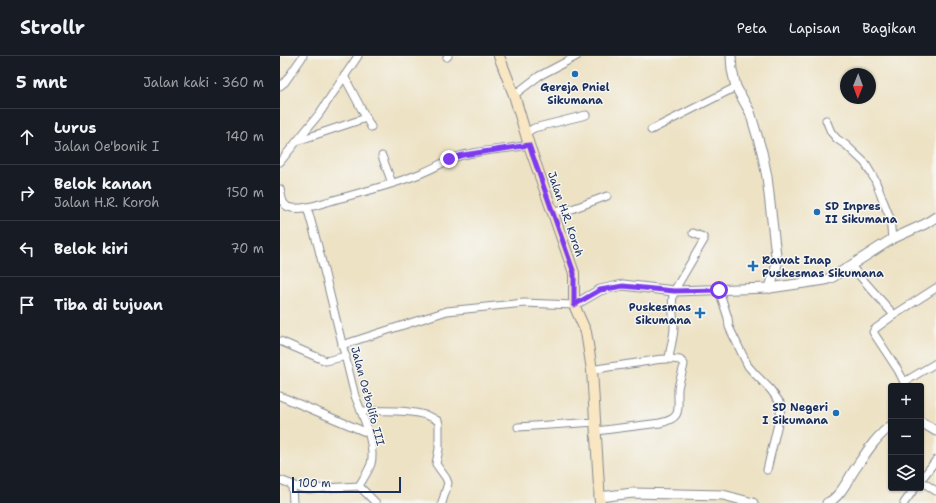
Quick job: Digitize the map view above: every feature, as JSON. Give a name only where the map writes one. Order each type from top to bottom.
[{"type":"main road","name":"Jalan H.R. Koroh","points":[[499,56],[514,94],[529,145],[574,273],[574,305],[586,332],[592,370],[600,500]]},
{"type":"street","points":[[280,86],[285,82],[303,56]]},
{"type":"street","points":[[280,162],[318,114],[358,56]]},
{"type":"street","points":[[514,94],[539,76],[577,56]]},
{"type":"street","points":[[731,56],[732,70],[736,87],[750,112],[762,152],[767,177],[777,264],[770,288]]},
{"type":"street","points":[[344,76],[371,127]]},
{"type":"street","points":[[651,130],[736,87]]},
{"type":"street","points":[[526,133],[534,128],[586,114]]},
{"type":"street","points":[[297,141],[366,118]]},
{"type":"street","points":[[826,120],[831,132],[865,163],[875,180],[890,218],[892,240]]},
{"type":"street","points":[[280,189],[282,202],[285,206],[291,208],[307,207],[392,184],[438,166],[449,159],[463,155],[529,145]]},
{"type":"street","points":[[382,156],[392,184]]},
{"type":"street","points":[[553,212],[572,209],[607,196]]},
{"type":"street","points":[[307,207],[342,345]]},
{"type":"street","points":[[574,305],[600,290],[623,286],[674,291],[719,290],[770,288],[825,280],[851,266],[892,240],[936,217]]},
{"type":"street","points":[[669,359],[674,330],[672,303],[674,291],[704,240],[703,237],[693,233]]},
{"type":"street","points":[[851,266],[894,316]]},
{"type":"street","points":[[904,383],[898,370],[873,332],[875,329],[936,288]]},
{"type":"street","points":[[719,290],[728,318],[728,327],[748,366],[770,389],[781,404],[780,415],[767,470]]},
{"type":"street","name":"Jalan Oe'bolifo III","points":[[359,486],[371,463],[371,447],[361,411],[355,396],[342,345],[447,311],[524,303],[574,305]]},
{"type":"street","points":[[280,341],[326,361],[346,356]]},
{"type":"street","points":[[518,427],[660,423],[668,422],[677,415],[679,410],[680,381],[684,364],[682,361],[654,359],[592,370]]},
{"type":"street","points":[[906,383],[936,363]]},
{"type":"street","points":[[280,396],[309,407],[368,434]]},
{"type":"street","points":[[361,411],[410,413],[423,415],[438,421],[439,449],[436,464],[448,483],[442,503]]},
{"type":"street","points":[[924,424],[936,431]]},
{"type":"street","points":[[830,503],[841,490],[863,457],[888,428]]},
{"type":"street","points":[[924,476],[936,460]]},
{"type":"street","points":[[280,480],[308,490],[359,486],[376,503]]},
{"type":"street","points":[[924,482],[936,491]]},
{"type":"street","points":[[292,485],[293,503]]},
{"type":"street","points":[[904,503],[913,491]]},
{"type":"street","points":[[600,500],[633,493],[723,495],[729,500],[753,503]]},
{"type":"place","name":"Gereja Pniel Sikumana","points":[[575,74]]},
{"type":"place","name":"SD Inpres II Sikumana","points":[[817,212]]},
{"type":"place","name":"Rawat Inap Puskesmas Sikumana","points":[[753,266]]},
{"type":"place","name":"Puskesmas Sikumana","points":[[700,313]]},
{"type":"place","name":"SD Negeri I Sikumana","points":[[836,413]]},
{"type":"route","points":[[449,159],[463,155],[529,145],[574,273],[574,305],[600,290],[623,286],[674,291],[719,290]]}]
